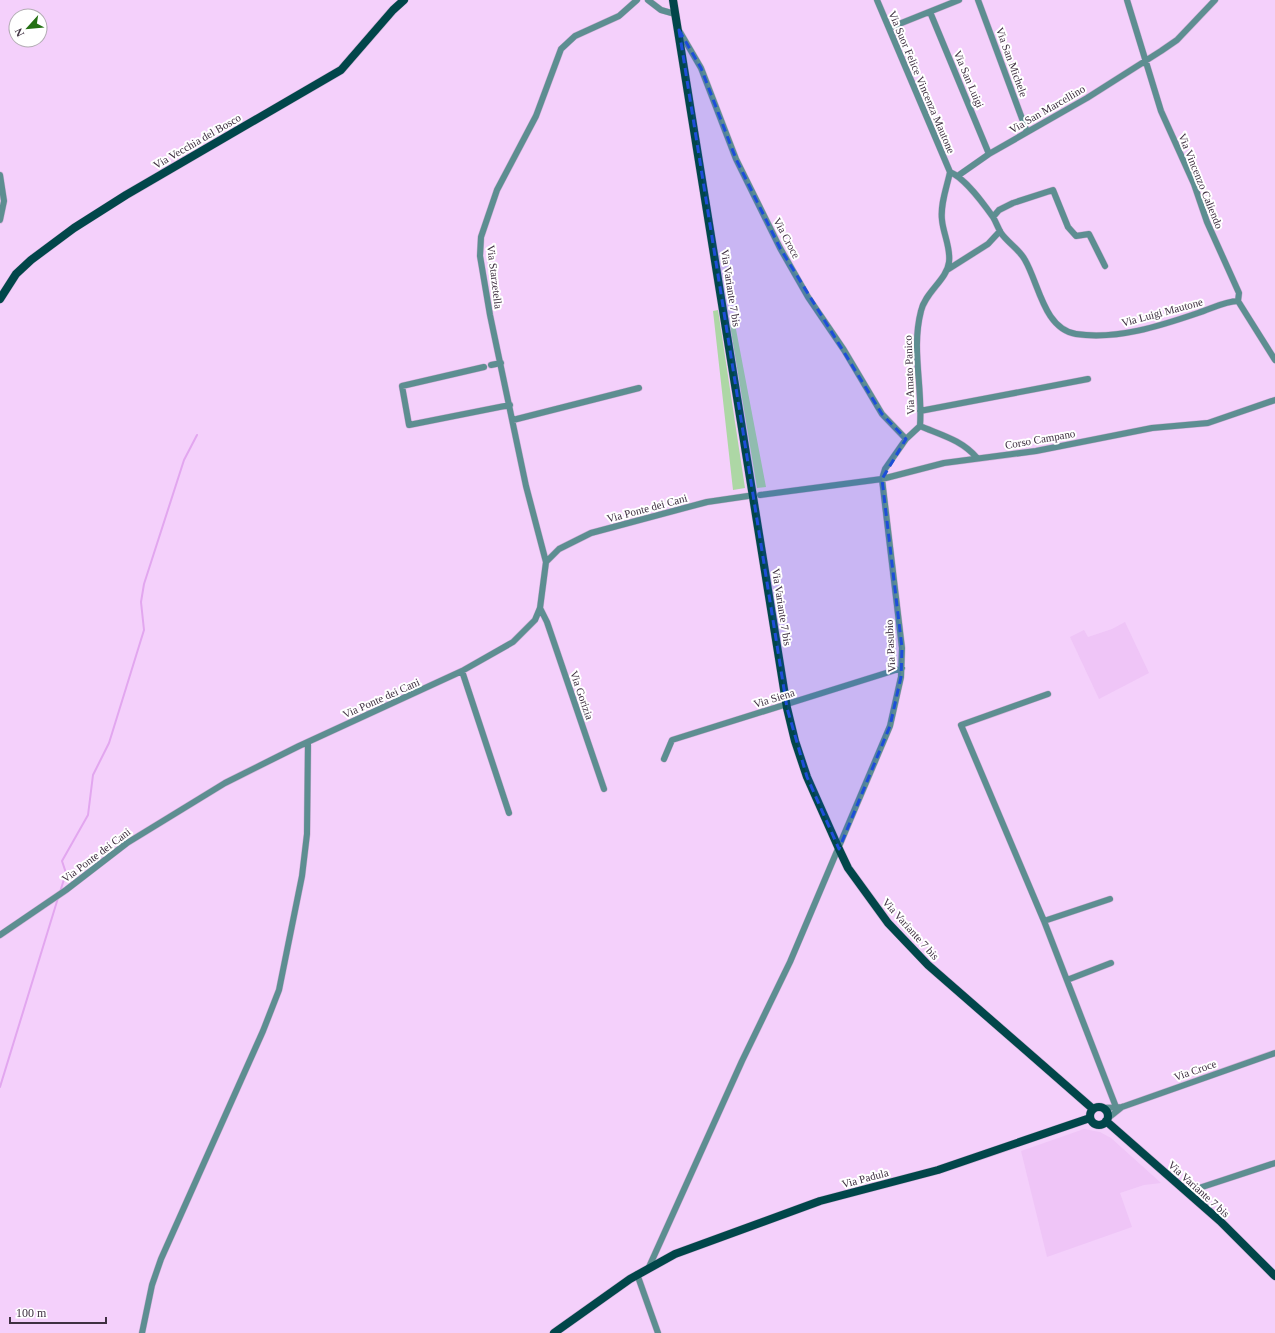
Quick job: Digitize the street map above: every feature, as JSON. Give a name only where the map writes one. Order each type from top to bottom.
[{"type":"main road","name":"Via Vecchia del Bosco","points":[[0,299],[16,274],[31,260],[74,228],[126,195],[341,70],[393,10],[404,0]]},
{"type":"main road","name":"Via Variante 7 bis","points":[[673,0],[787,705],[795,741],[807,777],[848,868],[869,898],[908,945],[979,1011],[1093,1109]]},
{"type":"main road","points":[[1098,1107],[1103,1108],[1108,1114],[1107,1120],[1101,1125],[1095,1124],[1090,1118],[1090,1113],[1093,1109],[1098,1107]]},
{"type":"main road","name":"Via Padula","points":[[555,1332],[637,1274],[675,1254],[820,1201],[938,1170],[1090,1118]]},
{"type":"main road","name":"Via Variante 7 bis","points":[[1107,1120],[1225,1227],[1275,1276]]},
{"type":"street","name":"Via Starzetella","points":[[546,562],[526,486],[490,315],[480,256],[481,237],[489,209],[497,190],[536,116],[561,49],[575,36],[619,16],[637,0]]},
{"type":"street","points":[[648,0],[661,10],[675,14]]},
{"type":"street","name":"Via Suor Felice Vincenza Mautone","points":[[877,0],[950,172]]},
{"type":"street","points":[[889,28],[959,0]]},
{"type":"street","name":"Via San Michele","points":[[978,0],[1027,132]]},
{"type":"street","name":"Via Vincenzo Caliendo","points":[[1127,0],[1144,51],[1145,61],[1161,111],[1194,184],[1207,222],[1239,293],[1238,301],[1275,360]]},
{"type":"street","name":"Via San Marcellino","points":[[959,176],[989,154],[1087,98],[1176,40],[1215,0]]},
{"type":"street","name":"Via San Luigi","points":[[930,12],[989,154]]},
{"type":"street","name":"Via Croce","points":[[679,30],[701,68],[736,159],[780,248],[808,297],[844,350],[882,414],[906,439]]},
{"type":"street","points":[[947,270],[949,254],[942,219],[942,210],[950,172],[959,176]]},
{"type":"street","points":[[0,175],[4,201],[0,220]]},
{"type":"street","name":"Via Luigi Mautone","points":[[959,176],[993,217],[1000,232],[1024,258],[1049,313],[1059,326],[1067,331],[1077,334],[1124,333],[1195,314],[1230,301],[1238,301]]},
{"type":"street","points":[[993,217],[999,210],[1014,203],[1054,190],[1068,227],[1076,236],[1089,234],[1105,266]]},
{"type":"street","points":[[947,270],[988,244],[1000,232]]},
{"type":"street","name":"Via Amato Panico","points":[[882,479],[885,469],[906,439],[920,426],[917,354],[918,322],[921,309],[930,292],[947,270]]},
{"type":"street","points":[[491,365],[501,363]]},
{"type":"street","points":[[484,366],[402,386],[409,425],[510,405]]},
{"type":"street","points":[[920,411],[1088,379]]},
{"type":"street","points":[[513,420],[639,388]]},
{"type":"street","name":"Corso Campano","points":[[760,495],[882,479],[944,464],[977,458],[1036,451],[1152,428],[1208,423],[1275,400]]},
{"type":"street","points":[[920,426],[941,433],[964,445],[977,458]]},
{"type":"street","name":"Via Pasubio","points":[[839,849],[890,726],[901,677],[902,648],[882,479]]},
{"type":"street","name":"Via Ponte dei Cani","points":[[0,935],[66,890],[126,843],[225,783],[308,742],[462,671],[512,642],[535,620],[540,608],[546,562],[559,549],[591,533],[707,502],[748,496]]},
{"type":"street","name":"Via Gorizia","points":[[540,608],[549,628],[604,789]]},
{"type":"street","name":"Via Siena","points":[[664,759],[672,740],[902,668]]},
{"type":"street","points":[[462,671],[509,813]]},
{"type":"street","points":[[1048,694],[961,725],[1044,921],[1119,1107]]},
{"type":"street","points":[[142,1333],[152,1285],[161,1258],[263,1031],[279,990],[302,876],[307,834],[308,742]]},
{"type":"street","points":[[649,1267],[742,1061],[790,962],[839,849]]},
{"type":"street","points":[[1044,921],[1110,900]]},
{"type":"street","points":[[1067,980],[1111,962]]},
{"type":"street","name":"Via Croce","points":[[1103,1108],[1119,1107],[1275,1053]]},
{"type":"street","name":"Via Croce","points":[[1107,1120],[1119,1107]]},
{"type":"street","points":[[1187,1192],[1275,1163]]},
{"type":"street","points":[[637,1274],[658,1333]]},
{"type":"highlighted area","points":[[679,30],[701,68],[736,159],[780,248],[882,414],[906,439],[882,479],[902,648],[901,677],[890,726],[839,849],[807,777],[787,708]]},
{"type":"shaded area","points":[[1125,622],[1149,673],[1099,699],[1070,637],[1084,630],[1088,637],[1112,629]]},
{"type":"shaded area","points":[[1084,1129],[1100,1132],[1111,1138],[1161,1183],[1144,1185],[1120,1193],[1132,1227],[1047,1257],[1021,1151]]},
{"type":"green space","points":[[718,310],[745,488],[733,490],[713,311]]},
{"type":"green space","points":[[735,324],[766,487],[757,488],[730,325]]},
{"type":"waterway","points":[[60,892],[66,873],[62,861],[88,815],[93,775],[109,743],[144,630],[141,602],[144,584],[184,460],[197,435]]},
{"type":"waterway","points":[[0,1087],[58,898]]}]
